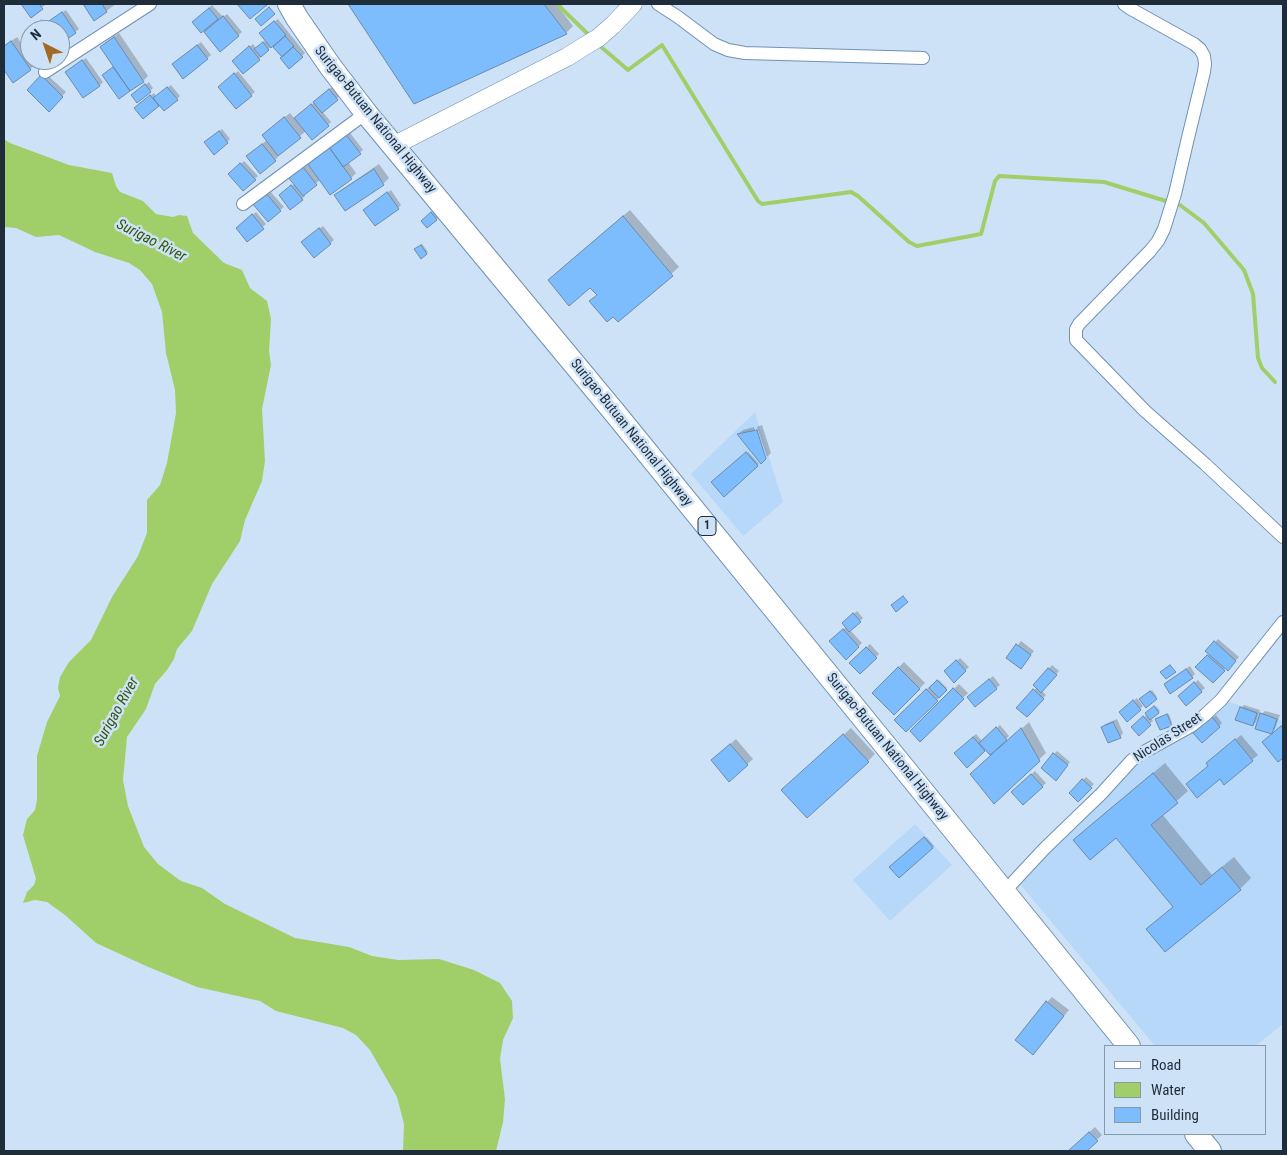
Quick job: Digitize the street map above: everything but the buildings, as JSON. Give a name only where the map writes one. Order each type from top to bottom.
[{"type":"highway","name":"Surigao-Butuan National Highway","points":[[289,4],[330,66],[366,113],[621,421],[1127,1045]]},
{"type":"highway","points":[[1197,1135],[1210,1151]]},
{"type":"street","points":[[45,72],[150,4]]},
{"type":"street","points":[[393,146],[567,57],[598,38],[633,4]]},
{"type":"street","points":[[658,4],[678,16],[714,44],[728,50],[745,53],[923,58]]},
{"type":"street","points":[[1124,4],[1200,49],[1204,56],[1204,72],[1175,194],[1164,229],[1150,251],[1079,324],[1076,329],[1076,340],[1145,411],[1283,537]]},
{"type":"street","points":[[243,204],[366,113]]},
{"type":"street","name":"Nicolas Street","points":[[1004,892],[1132,760],[1192,726],[1215,705],[1283,622]]},
{"type":"shaded area","points":[[755,412],[783,502],[743,536],[691,474]]},
{"type":"shaded area","points":[[1227,701],[1283,721],[1283,1024],[1256,1045],[1154,1045],[1019,883],[1138,760]]},
{"type":"shaded area","points":[[915,824],[952,865],[890,921],[853,880]]},
{"type":"water","name":"Surigao River","points":[[4,139],[69,165],[112,173],[120,192],[143,201],[156,214],[173,217],[179,215],[187,216],[193,233],[224,263],[242,270],[250,288],[267,301],[271,319],[269,351],[271,365],[262,409],[265,461],[262,481],[245,520],[240,541],[212,584],[192,631],[177,649],[174,659],[155,684],[146,709],[127,737],[123,780],[128,806],[144,847],[158,864],[181,881],[202,888],[225,904],[295,938],[349,947],[372,956],[398,960],[439,959],[474,970],[500,983],[512,1001],[513,1018],[503,1040],[500,1059],[505,1099],[503,1122],[496,1151],[403,1151],[404,1124],[397,1097],[370,1050],[356,1035],[343,1028],[276,1011],[260,1001],[197,987],[96,943],[65,915],[47,902],[35,900],[23,903],[27,892],[34,885],[36,879],[23,835],[27,819],[35,810],[37,800],[37,756],[47,722],[60,696],[58,688],[60,677],[69,662],[91,640],[112,597],[138,556],[147,533],[147,500],[160,485],[167,463],[176,413],[175,390],[166,353],[162,312],[152,284],[140,270],[129,263],[95,252],[59,235],[36,237],[16,228],[4,227]]},
{"type":"waterway","points":[[558,4],[591,37]]},
{"type":"waterway","points":[[600,46],[628,70],[662,45],[758,201],[762,204],[851,192],[858,196],[909,242],[917,246],[981,234],[995,181],[999,176],[1104,182],[1166,201]]},
{"type":"waterway","points":[[1180,205],[1204,223],[1244,270],[1253,294],[1258,358],[1262,368],[1275,382]]}]
